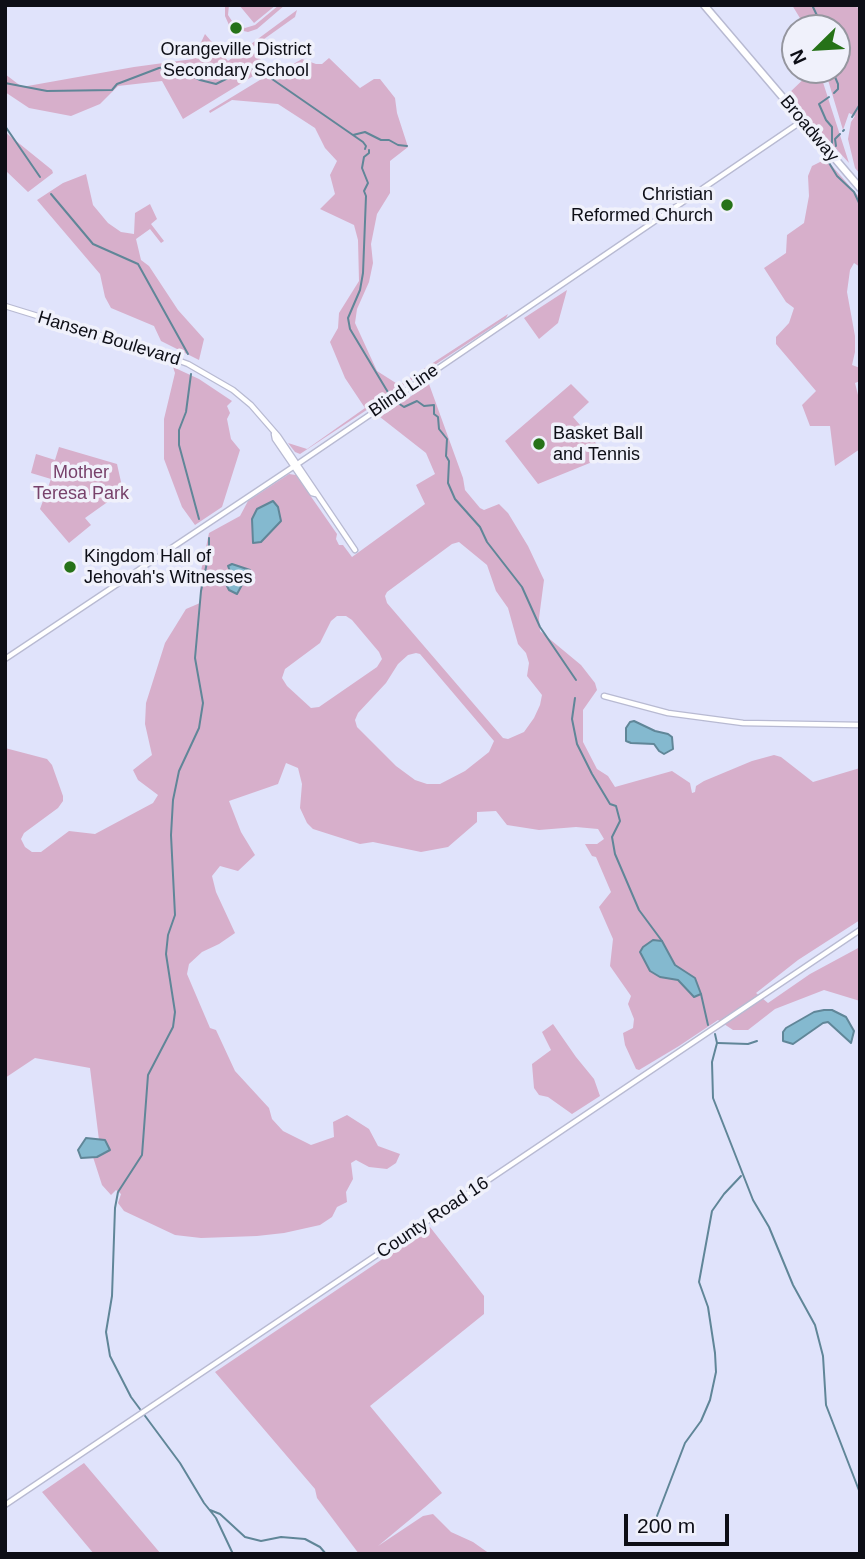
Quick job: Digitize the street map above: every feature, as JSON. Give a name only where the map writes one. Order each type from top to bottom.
[{"type":"main road","name":"Broadway","points":[[704,5],[860,188]]},
{"type":"street","name":"Blind Line","points":[[5,659],[802,121]]},
{"type":"street","name":"Hansen Boulevard","points":[[5,306],[140,346],[188,364],[233,390],[260,414],[312,493],[317,495],[355,550]]},
{"type":"street","points":[[604,696],[668,713],[743,723],[860,725]]},
{"type":"street","name":"County Road 16","points":[[5,1505],[860,930]]},
{"type":"green space","points":[[225,5],[229,5],[228,15],[232,21],[245,28],[255,25],[279,5],[285,5],[257,29],[248,32],[229,25],[225,16]]},
{"type":"green space","points":[[239,5],[276,5],[254,23]]},
{"type":"green space","points":[[792,5],[847,5],[860,8],[860,174],[855,168],[848,139],[855,116],[849,113],[843,130],[829,84],[851,84],[851,14],[797,14]]},
{"type":"green space","points":[[297,10],[295,17],[250,49],[268,67],[183,119],[162,81],[118,86],[100,104],[71,116],[29,108],[5,92],[5,74],[22,87],[193,59],[205,34],[228,61]]},
{"type":"green space","points":[[329,58],[360,88],[374,79],[380,79],[395,98],[408,147],[390,161],[390,193],[377,214],[371,244],[373,263],[369,282],[357,309],[355,323],[377,371],[399,385],[508,314],[506,318],[300,454],[288,443],[307,449],[365,408],[345,378],[330,342],[338,328],[339,313],[359,281],[358,240],[354,225],[320,209],[335,194],[330,175],[337,161],[325,148],[315,128],[278,104],[232,100],[210,113],[209,111],[273,72],[276,74],[302,59],[322,64]]},
{"type":"green space","points":[[798,84],[824,84],[849,163],[787,95]]},
{"type":"green space","points":[[5,132],[52,170],[53,173],[28,192],[5,170]]},
{"type":"green space","points":[[826,159],[860,198],[860,267],[854,263],[850,270],[847,292],[855,336],[852,365],[860,368],[860,381],[855,383],[860,403],[860,449],[835,466],[830,426],[810,426],[802,405],[816,391],[776,344],[776,337],[789,323],[794,308],[786,302],[764,268],[786,253],[787,235],[804,223],[809,196],[808,176],[812,166]]},
{"type":"green space","points":[[86,174],[93,205],[108,223],[121,232],[134,234],[135,213],[150,204],[157,219],[151,224],[164,241],[161,243],[150,229],[136,239],[141,260],[149,266],[178,310],[204,339],[199,360],[161,341],[154,326],[111,308],[105,297],[100,274],[37,200],[63,183]]},
{"type":"green space","points":[[567,290],[558,323],[539,339],[524,318]]},
{"type":"green space","points":[[173,367],[199,379],[232,401],[227,406],[230,413],[227,419],[231,439],[240,450],[222,507],[195,525],[182,507],[164,459],[164,419],[175,373]]},
{"type":"green space","points":[[429,384],[465,490],[480,508],[484,510],[499,504],[508,513],[544,580],[540,631],[581,665],[595,683],[597,690],[583,710],[583,742],[597,769],[608,776],[615,787],[672,771],[690,783],[692,793],[695,792],[696,786],[704,781],[774,755],[781,757],[813,782],[860,768],[860,920],[798,960],[756,993],[768,1003],[810,974],[860,947],[860,1001],[824,990],[775,1009],[748,1030],[733,1030],[718,1020],[639,1070],[636,1069],[625,1045],[623,1033],[633,1028],[634,1019],[628,1004],[631,996],[610,966],[613,939],[599,907],[611,892],[596,857],[592,856],[585,844],[597,844],[604,839],[598,829],[576,827],[539,830],[507,825],[496,811],[477,812],[477,822],[448,847],[421,852],[373,842],[360,844],[313,829],[307,823],[300,808],[302,784],[298,768],[286,763],[278,784],[229,801],[241,832],[255,855],[238,871],[220,866],[212,876],[216,892],[235,933],[202,952],[189,964],[187,974],[210,1028],[216,1030],[235,1071],[269,1108],[272,1119],[283,1131],[311,1145],[334,1137],[333,1122],[347,1115],[369,1129],[378,1146],[400,1154],[396,1163],[387,1169],[369,1167],[356,1160],[351,1163],[353,1179],[346,1192],[347,1202],[337,1207],[332,1217],[320,1225],[257,1236],[201,1238],[175,1235],[124,1211],[118,1203],[121,1194],[116,1190],[111,1195],[102,1185],[93,1157],[97,1157],[105,1141],[99,1140],[90,1068],[35,1058],[5,1078],[5,748],[47,759],[52,765],[63,796],[58,808],[24,833],[21,839],[25,847],[32,852],[41,852],[69,831],[95,834],[153,803],[158,795],[138,780],[133,770],[152,755],[145,724],[146,703],[165,643],[186,609],[200,603],[201,571],[209,533],[240,516],[248,501],[289,474],[296,475],[337,534],[339,545],[343,545],[352,557],[425,504],[416,485],[435,474],[426,453],[380,417]],"holes":[[[459,542],[487,565],[496,591],[508,608],[518,644],[526,653],[529,663],[527,676],[542,695],[534,718],[524,732],[508,739],[503,738],[387,603],[387,592],[452,544]],[[337,616],[346,616],[352,620],[382,659],[377,667],[319,707],[311,708],[282,678],[285,669],[320,643],[331,621]],[[420,654],[494,741],[489,752],[465,771],[440,784],[415,780],[396,766],[357,727],[355,720],[408,655]],[[662,941],[675,965],[695,978],[701,994],[694,997],[678,980],[660,977]]]},
{"type":"green space","points":[[571,384],[589,402],[573,417],[607,456],[538,484],[505,441]]},
{"type":"green space","name":"Mother Teresa Park","points":[[59,447],[117,464],[123,491],[85,518],[91,525],[69,543],[40,509],[51,479],[31,473],[36,454],[55,460]]},
{"type":"green space","points":[[553,1024],[594,1079],[600,1096],[572,1114],[548,1097],[539,1095],[534,1088],[532,1064],[551,1050],[542,1032]]},
{"type":"green space","points":[[430,1227],[484,1296],[484,1314],[370,1406],[442,1493],[378,1546],[423,1516],[433,1514],[451,1532],[490,1554],[359,1554],[317,1498],[315,1489],[215,1372]]},
{"type":"green space","points":[[84,1463],[161,1554],[94,1554],[42,1492]]},
{"type":"water","points":[[273,501],[278,507],[281,521],[261,542],[253,543],[252,519],[257,509]]},
{"type":"water","points":[[232,564],[250,570],[237,594],[229,590],[224,580],[230,571],[228,566]]},
{"type":"water","points":[[634,721],[668,734],[672,737],[673,749],[664,754],[654,744],[626,741],[626,728]]},
{"type":"water","points":[[653,940],[662,941],[675,965],[695,978],[701,994],[694,997],[678,980],[660,977],[650,971],[640,952]]},
{"type":"water","points":[[832,1010],[846,1017],[854,1031],[851,1043],[828,1022],[793,1044],[783,1041],[786,1028],[814,1012]]},
{"type":"water","points":[[86,1138],[105,1140],[110,1150],[97,1157],[81,1158],[78,1150]]},
{"type":"waterway","points":[[812,5],[816,14]]},
{"type":"waterway","points":[[5,83],[47,91],[112,90],[117,84],[159,68],[172,66],[200,80],[216,84],[250,67],[254,69]]},
{"type":"waterway","points":[[272,79],[363,142],[365,149]]},
{"type":"waterway","points":[[834,93],[838,84]]},
{"type":"waterway","points":[[829,97],[819,104],[832,127],[832,143]]},
{"type":"waterway","points":[[852,117],[860,104]]},
{"type":"waterway","points":[[5,126],[40,177]]},
{"type":"waterway","points":[[353,135],[365,132],[381,140],[407,146]]},
{"type":"waterway","points":[[836,146],[835,139],[840,134]]},
{"type":"waterway","points":[[369,150],[364,157],[362,168],[368,183],[364,191],[363,273],[360,290],[348,318],[350,329],[389,394]]},
{"type":"waterway","points":[[828,156],[826,158],[837,176],[854,192],[860,205]]},
{"type":"waterway","points":[[51,194],[93,244],[138,264],[188,354]]},
{"type":"waterway","points":[[191,374],[186,412],[179,430],[179,445],[199,519]]},
{"type":"waterway","points":[[398,403],[404,407],[417,401],[424,406],[434,405],[439,429],[447,439],[448,483],[455,499],[480,527],[487,542],[522,587],[540,627],[576,680]]},
{"type":"waterway","points":[[209,538],[195,658],[203,703],[199,728],[179,771],[173,800],[171,835],[175,915],[168,935],[166,954],[175,1012],[173,1027],[148,1075],[142,1155],[118,1192],[112,1296],[106,1332],[110,1356],[131,1397],[180,1463],[216,1518],[233,1554]]},
{"type":"waterway","points":[[575,698],[572,719],[577,744],[610,804],[616,806],[620,821],[612,837],[615,854],[639,910],[662,941]]},
{"type":"waterway","points":[[701,994],[708,1025]]},
{"type":"waterway","points":[[715,1034],[717,1043],[712,1062],[713,1098],[753,1200],[769,1227],[793,1285],[815,1325],[823,1356],[826,1405],[860,1493]]},
{"type":"waterway","points":[[718,1043],[748,1044],[757,1041]]},
{"type":"waterway","points":[[657,1516],[685,1443],[701,1421],[710,1400],[716,1372],[715,1353],[708,1307],[699,1282],[712,1211],[741,1176]]},
{"type":"waterway","points":[[210,1510],[220,1514],[245,1537],[261,1541],[281,1537],[305,1539],[320,1547],[326,1554]]},
{"type":"place","name":"Orangeville District Secondary School","points":[[236,28]]},
{"type":"place","name":"Christian Reformed Church","points":[[727,205]]},
{"type":"place","name":"Basket Ball and Tennis","points":[[539,444]]},
{"type":"place","name":"Kingdom Hall of Jehovah's Witnesses","points":[[70,567]]}]
